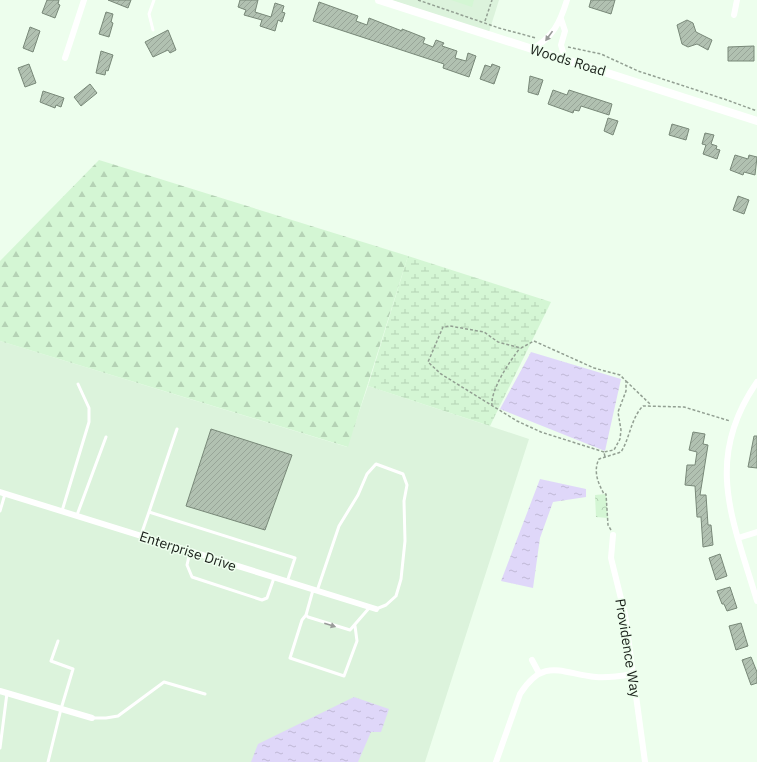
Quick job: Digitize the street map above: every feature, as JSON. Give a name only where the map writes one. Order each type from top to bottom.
[{"type":"street","points":[[64,58],[84,0]]},
{"type":"street","name":"Woods Road","points":[[379,0],[757,121]]},
{"type":"street","points":[[532,49],[546,41],[561,19],[567,0]]},
{"type":"street","points":[[734,15],[736,0]]},
{"type":"street","points":[[561,19],[565,31],[561,45],[565,59]]},
{"type":"street","points":[[757,382],[747,396],[735,422],[728,451],[726,476],[729,507],[757,601]]},
{"type":"street","name":"Enterprise Drive","points":[[2,493],[373,608]]},
{"type":"street","points":[[738,538],[757,532]]},
{"type":"street","name":"Providence Way","points":[[613,536],[611,558],[625,615],[645,762]]},
{"type":"street","points":[[532,660],[539,673]]},
{"type":"street","points":[[496,762],[520,694],[526,685],[539,673],[558,670],[594,677],[633,674]]},
{"type":"street","points":[[0,691],[92,718]]},
{"type":"lane","points":[[153,30],[149,14],[154,0]]},
{"type":"lane","points":[[62,511],[89,422],[89,408],[78,384]]},
{"type":"lane","points":[[141,536],[177,429]]},
{"type":"lane","points":[[77,515],[106,437]]},
{"type":"lane","points":[[306,615],[308,618],[350,630],[373,608],[386,605],[396,596],[401,580],[405,541],[404,501],[407,485],[403,474],[376,464],[367,474],[358,495],[340,526],[306,615],[302,620],[290,658],[344,676],[357,641],[355,626]]},
{"type":"lane","points":[[0,511],[2,493]]},
{"type":"lane","points":[[149,512],[295,558],[287,582]]},
{"type":"lane","points":[[190,551],[187,565],[190,576],[206,582],[265,600],[274,578]]},
{"type":"lane","points":[[48,762],[61,709],[73,669],[51,661],[58,641]]},
{"type":"lane","points":[[92,718],[118,716],[164,682],[205,694]]},
{"type":"lane","points":[[0,748],[7,693]]},
{"type":"path","points":[[418,0],[499,28],[546,41]]},
{"type":"path","points":[[485,22],[492,0]]},
{"type":"path","points":[[561,45],[602,54],[638,71],[757,111]]},
{"type":"path","points":[[521,348],[498,342],[484,332],[450,326],[443,327],[434,344],[428,362],[441,374],[517,421],[541,432],[604,452],[614,450],[620,439],[621,430],[618,412],[626,391],[626,381]]},
{"type":"path","points":[[492,406],[491,399],[512,358],[521,348],[534,341],[594,368],[620,375],[651,405]]},
{"type":"path","points":[[613,536],[608,525],[606,494],[604,494],[597,476],[596,465],[599,459],[621,452],[626,445],[637,412],[643,406],[684,407],[735,422]]},
{"type":"path","points":[[604,452],[605,457]]},
{"type":"shaded area","points":[[391,0],[499,0],[489,32]]},
{"type":"shaded area","points":[[0,341],[347,447],[368,386],[529,439],[425,762],[0,762]]},
{"type":"green space","points":[[451,0],[474,0],[472,7]]},
{"type":"green space","points":[[99,160],[408,256],[348,447],[0,341],[0,261]]},
{"type":"green space","points":[[408,256],[551,302],[490,426],[368,386]]},
{"type":"green space","points":[[606,494],[608,518],[596,517],[595,495]]},
{"type":"water","points":[[531,352],[621,379],[605,451],[500,409]]},
{"type":"water","points":[[540,479],[586,489],[586,497],[553,502],[540,538],[533,588],[501,581]]},
{"type":"water","points":[[354,697],[389,709],[381,732],[371,732],[358,762],[251,762],[258,744]]},
{"type":"building","points":[[47,0],[59,0],[58,4],[60,5],[55,18],[42,13]]},
{"type":"building","points":[[108,0],[131,0],[128,8]]},
{"type":"building","points":[[240,0],[258,0],[255,12],[271,17],[275,3],[284,6],[282,12],[285,13],[282,22],[278,20],[275,31],[260,26],[262,20],[244,15],[246,10],[238,7]]},
{"type":"building","points":[[591,0],[615,0],[611,14],[589,7]]},
{"type":"building","points":[[319,2],[358,16],[356,21],[367,25],[369,18],[402,31],[402,29],[410,32],[425,38],[423,43],[433,47],[436,40],[444,43],[442,46],[457,51],[455,58],[466,61],[468,53],[476,56],[469,77],[443,68],[444,64],[313,21]]},
{"type":"building","points":[[106,12],[113,14],[111,22],[113,23],[109,37],[99,34]]},
{"type":"building","points":[[687,20],[693,23],[696,32],[712,40],[708,50],[697,44],[688,47],[682,44],[677,25]]},
{"type":"building","points":[[30,27],[40,31],[33,52],[23,48]]},
{"type":"building","points":[[168,30],[176,50],[170,53],[168,50],[153,57],[145,42]]},
{"type":"building","points":[[754,46],[754,61],[728,61],[728,47]]},
{"type":"building","points":[[101,51],[113,55],[108,71],[106,70],[105,75],[96,73]]},
{"type":"building","points":[[29,64],[36,83],[25,87],[18,68]]},
{"type":"building","points":[[492,64],[500,67],[494,84],[480,79],[485,65],[491,67]]},
{"type":"building","points":[[530,76],[543,80],[538,95],[528,92]]},
{"type":"building","points":[[90,84],[97,93],[81,106],[74,97]]},
{"type":"building","points":[[553,90],[567,95],[569,90],[612,104],[609,115],[581,106],[579,111],[574,110],[573,113],[548,104]]},
{"type":"building","points":[[43,91],[64,98],[61,107],[56,105],[55,108],[40,102]]},
{"type":"building","points":[[608,118],[618,121],[613,135],[604,131]]},
{"type":"building","points":[[672,124],[689,129],[686,140],[669,135]]},
{"type":"building","points":[[705,133],[714,135],[711,144],[717,146],[716,149],[720,150],[717,159],[703,154],[706,145],[702,144]]},
{"type":"building","points":[[735,155],[748,159],[749,155],[757,157],[755,175],[744,172],[743,175],[730,170]]},
{"type":"building","points":[[738,196],[749,200],[744,214],[733,210]]},
{"type":"building","points":[[211,429],[292,455],[265,530],[186,506]]},
{"type":"building","points":[[693,432],[705,434],[703,444],[708,445],[700,495],[706,495],[708,525],[711,525],[713,545],[703,547],[701,517],[697,517],[695,486],[685,485],[687,465],[695,465],[697,452],[689,450]]},
{"type":"building","points":[[754,436],[757,436],[757,468],[748,467]]},
{"type":"building","points":[[720,554],[727,576],[716,580],[709,558]]},
{"type":"building","points":[[730,587],[737,608],[727,611],[724,604],[722,604],[717,591]]},
{"type":"building","points":[[741,623],[748,646],[736,650],[729,626]]},
{"type":"building","points":[[751,657],[757,672],[757,683],[751,685],[742,660]]}]
